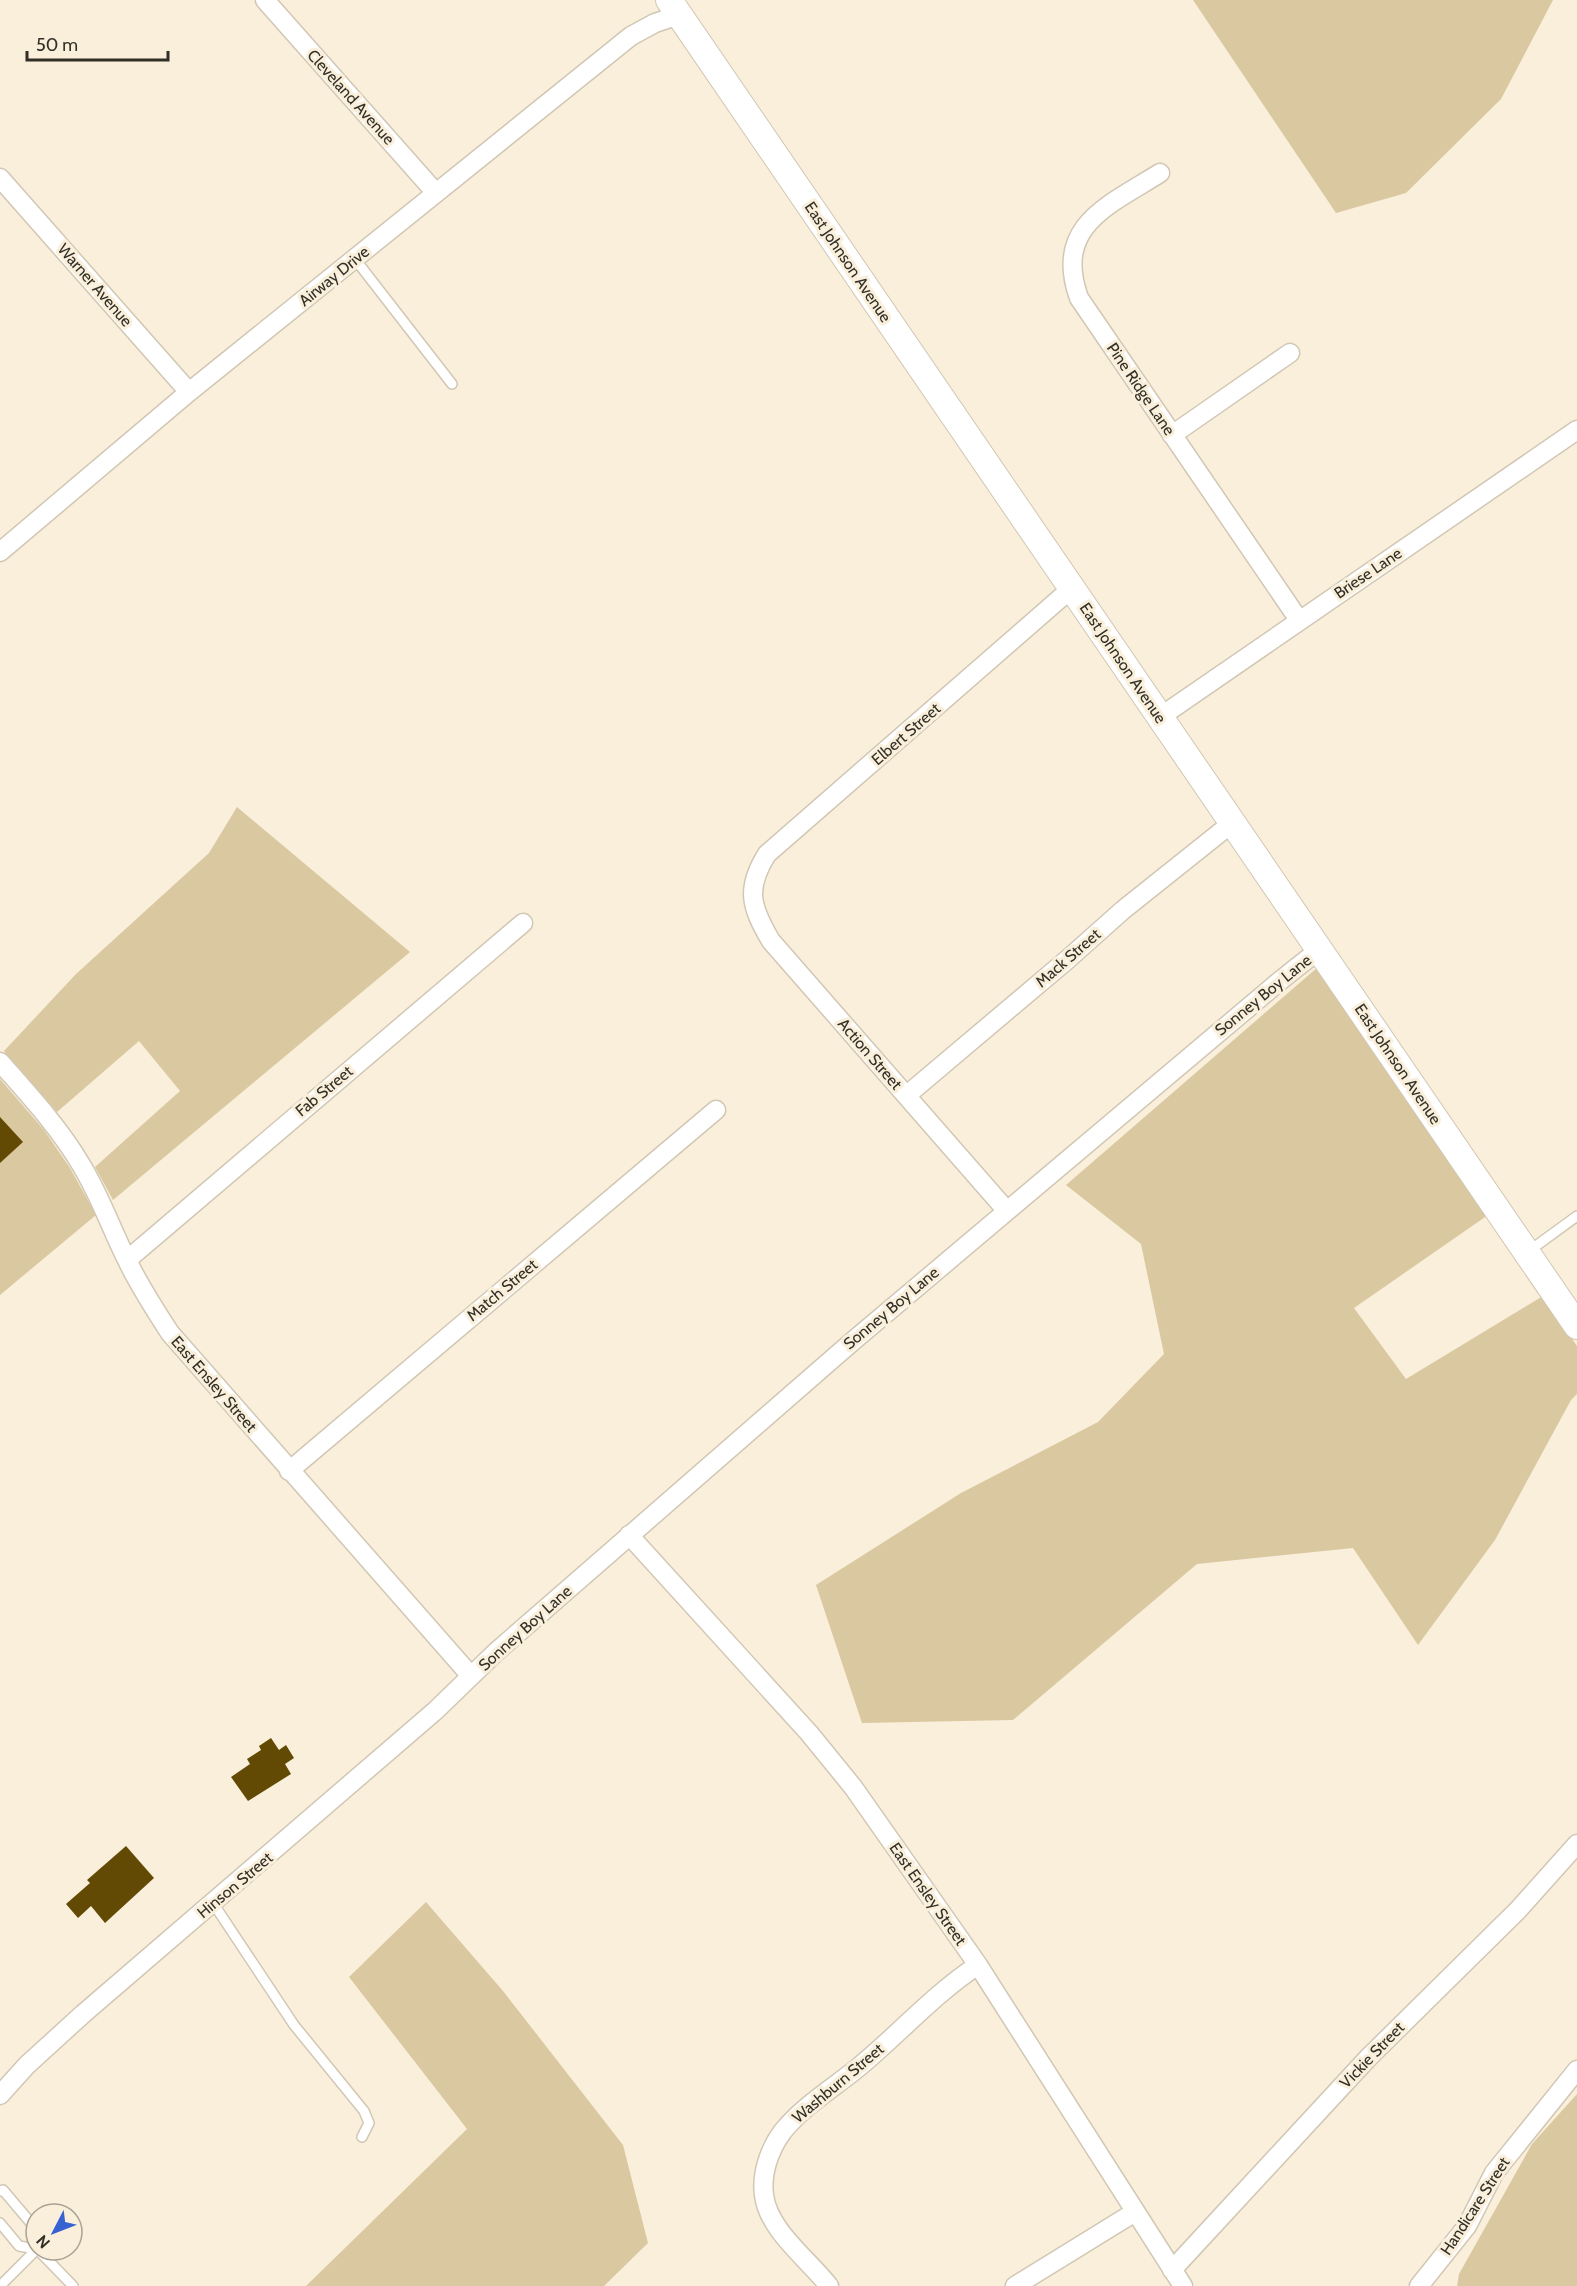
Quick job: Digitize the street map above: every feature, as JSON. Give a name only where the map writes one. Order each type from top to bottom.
[{"type":"main road","name":"East Johnson Avenue","points":[[674,7],[1577,1326]]},
{"type":"street","name":"Cleveland Avenue","points":[[265,0],[436,193]]},
{"type":"street","name":"Airway Drive","points":[[0,552],[189,392],[631,36],[655,22],[674,7]]},
{"type":"street","name":"Pine Ridge Lane","points":[[1160,173],[1094,215],[1083,228],[1075,244],[1071,264],[1073,282],[1079,298],[1299,620]]},
{"type":"street","name":"Warner Avenue","points":[[0,178],[189,392]]},
{"type":"street","points":[[1172,435],[1290,353]]},
{"type":"street","name":"Briese Lane","points":[[1160,717],[1577,430]]},
{"type":"street","name":"Elbert Street","points":[[753,888],[756,871],[767,854],[1072,588]]},
{"type":"street","name":"Mack Street","points":[[907,1095],[1123,910],[1232,823]]},
{"type":"street","name":"Action Street","points":[[753,888],[757,918],[771,941],[1007,1211]]},
{"type":"street","name":"Fab Street","points":[[127,1260],[523,923]]},
{"type":"street","name":"Sonney Boy Lane","points":[[471,1676],[629,1535],[853,1341],[1320,949]]},
{"type":"street","name":"East Ensley Street","points":[[0,1062],[53,1124],[80,1161],[146,1297],[170,1333],[471,1676]]},
{"type":"street","name":"Match Street","points":[[289,1471],[716,1110]]},
{"type":"street","name":"East Ensley Street","points":[[629,1535],[809,1733],[853,1787],[978,1965],[1183,2286]]},
{"type":"street","name":"Hinson Street","points":[[0,2095],[27,2065],[83,2013],[435,1711],[471,1676]]},
{"type":"street","name":"Vickie Street","points":[[1172,2270],[1368,2058],[1518,1910],[1577,1844]]},
{"type":"street","name":"Washburn Street","points":[[830,2286],[775,2224],[767,2209],[764,2176],[771,2153],[782,2132],[797,2116],[861,2065],[959,1977],[978,1965]]},
{"type":"street","name":"Handicare Street","points":[[1419,2286],[1467,2226],[1494,2173],[1577,2070]]},
{"type":"street","points":[[1016,2286],[1135,2212]]},
{"type":"lane","points":[[355,259],[452,384]]},
{"type":"lane","points":[[1527,1253],[1577,1216]]},
{"type":"lane","points":[[213,1903],[294,2025],[364,2112],[369,2123],[362,2137]]},
{"type":"lane","points":[[0,2191],[3,2190],[24,2215]]},
{"type":"lane","points":[[0,2223],[19,2246],[24,2247]]},
{"type":"lane","points":[[0,2286],[25,2262]]},
{"type":"lane","points":[[49,2262],[73,2286]]},
{"type":"shaded area","points":[[1193,0],[1553,0],[1501,99],[1406,193],[1336,213]]},
{"type":"shaded area","points":[[237,807],[410,952],[113,1200],[95,1167],[180,1091],[139,1041],[57,1112],[4,1051],[76,974],[209,853]]},
{"type":"shaded area","points":[[1318,967],[1488,1215],[1354,1308],[1406,1379],[1543,1296],[1577,1346],[1577,1394],[1571,1400],[1495,1540],[1418,1645],[1353,1548],[1197,1564],[1013,1720],[862,1723],[816,1585],[961,1493],[1098,1422],[1164,1354],[1141,1244],[1066,1185]]},
{"type":"shaded area","points":[[0,1079],[44,1130],[70,1168],[96,1215],[0,1295]]},
{"type":"shaded area","points":[[426,1902],[503,1991],[623,2145],[648,2243],[604,2286],[306,2286],[467,2129],[349,1977]]},
{"type":"shaded area","points":[[1577,2094],[1577,2286],[1457,2286],[1459,2274],[1532,2144]]},
{"type":"building","points":[[0,1117],[23,1142],[0,1163]]},
{"type":"building","points":[[271,1738],[279,1750],[286,1745],[294,1758],[285,1764],[291,1774],[248,1801],[231,1777],[250,1764],[247,1759],[261,1750],[259,1746]]},
{"type":"building","points":[[126,1846],[154,1878],[105,1923],[91,1906],[78,1918],[66,1904],[90,1883],[87,1880]]}]
